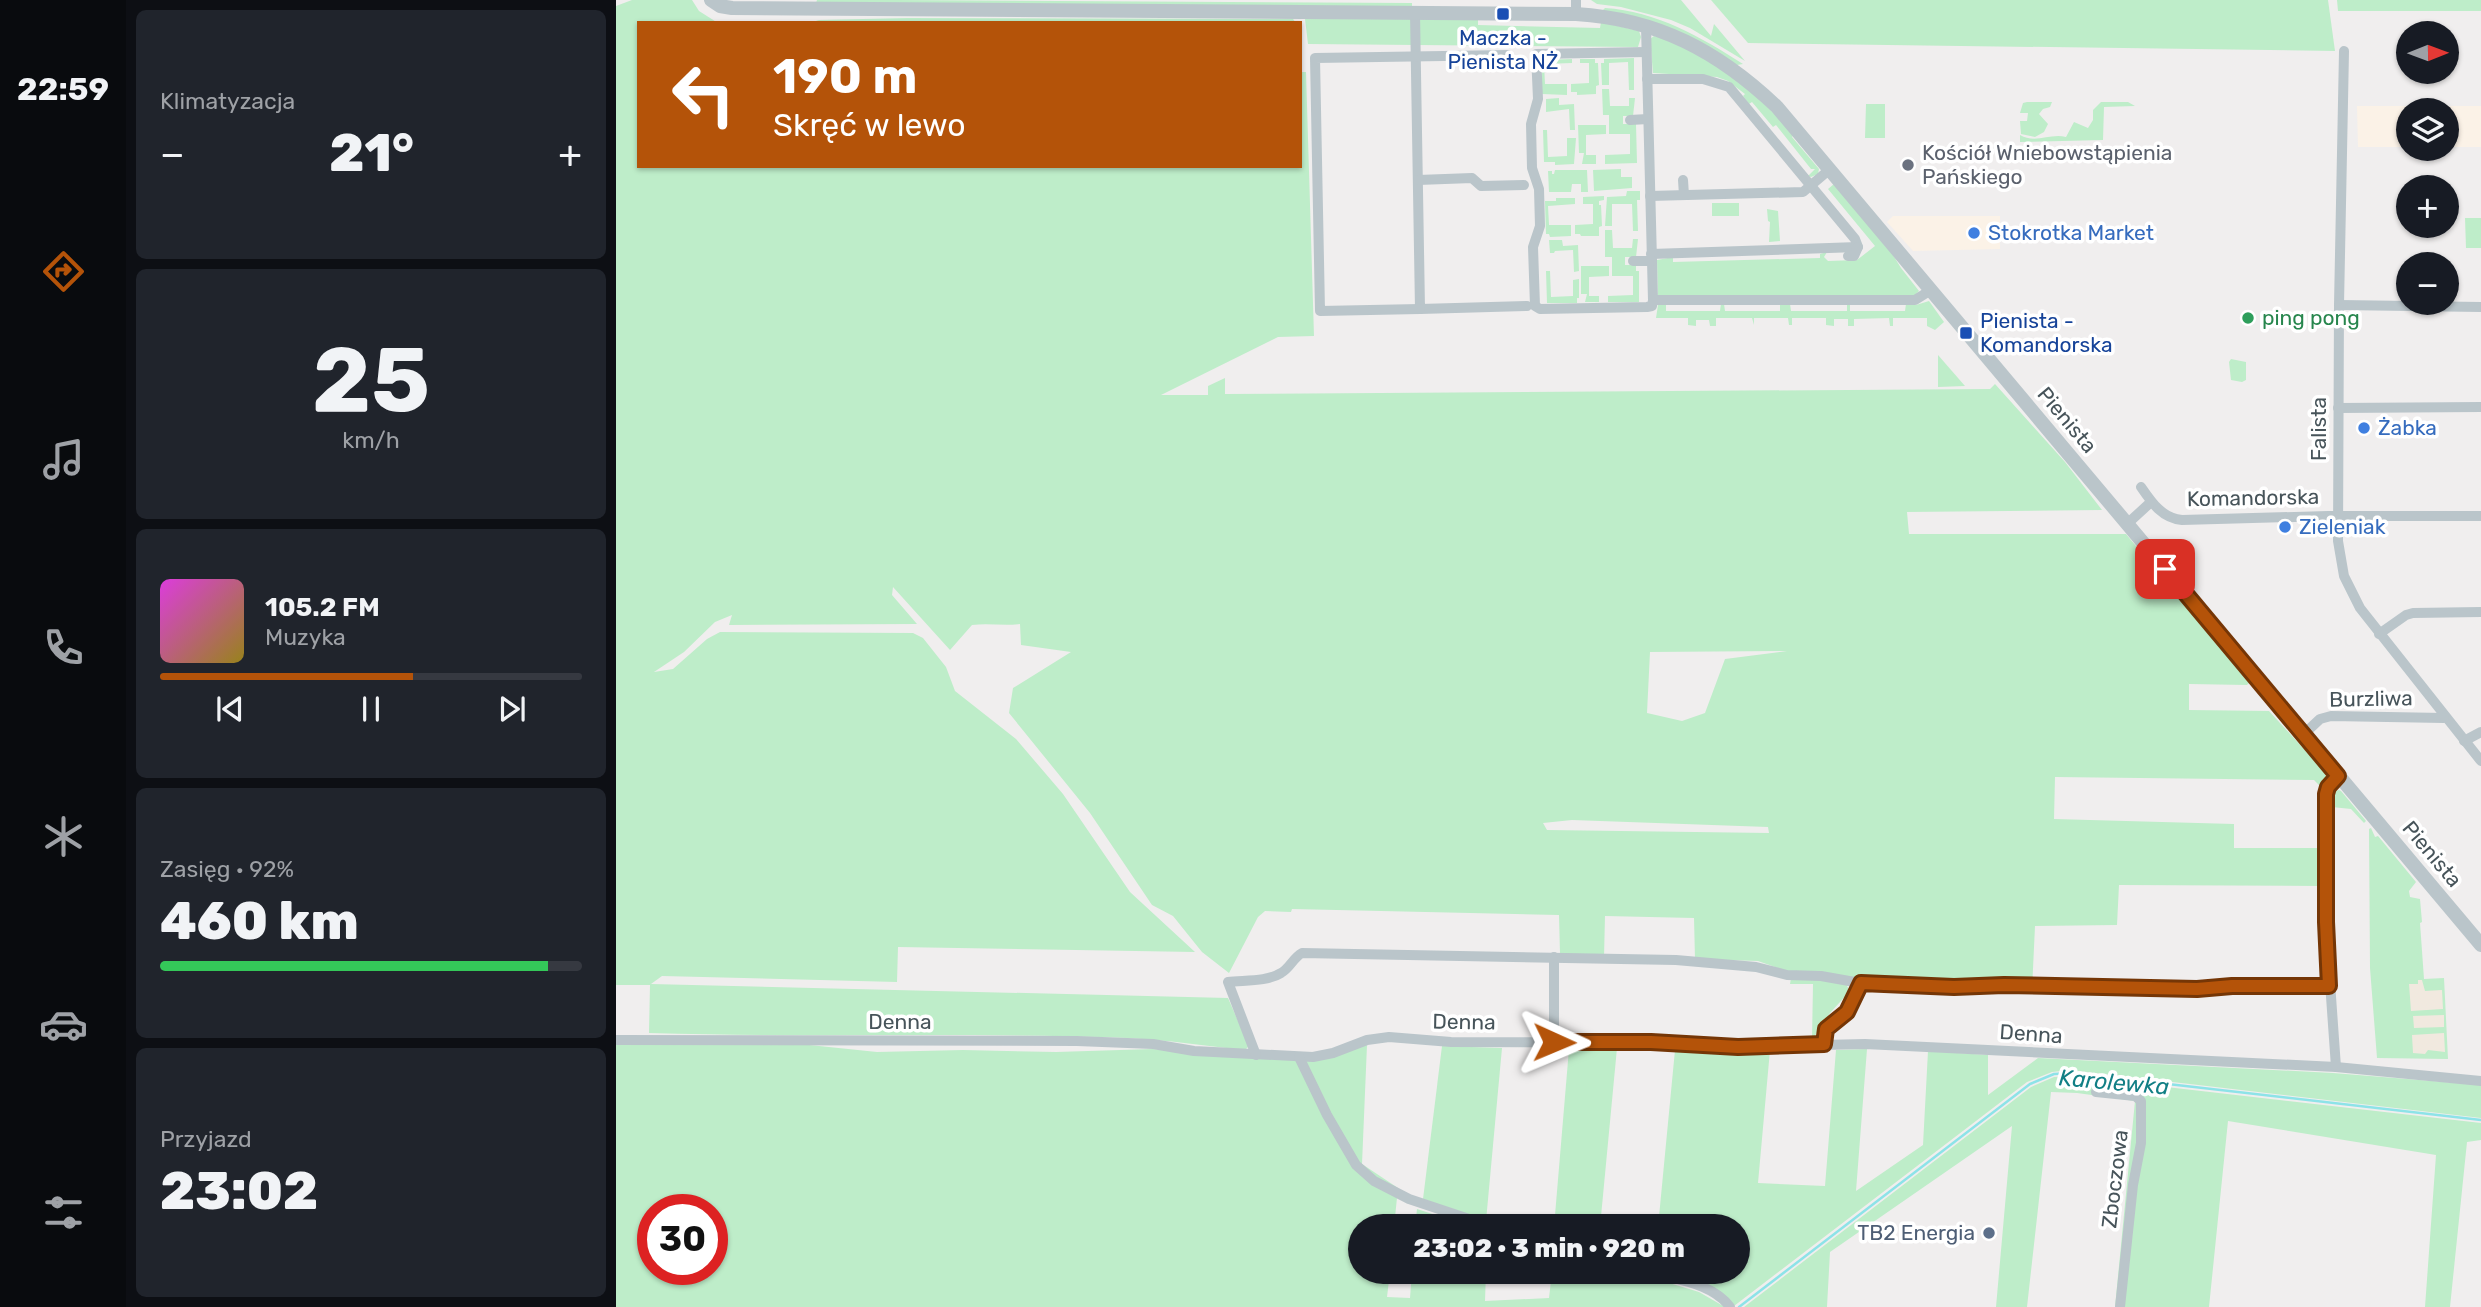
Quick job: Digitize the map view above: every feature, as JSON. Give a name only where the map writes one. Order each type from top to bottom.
[{"type":"street","name":"Pienista","points":[[710,0],[726,8],[781,4],[1416,13],[1576,7],[1646,26],[1698,47],[1740,74],[1777,107],[2481,945]]},
{"type":"street","points":[[1416,13],[1420,309]]},
{"type":"street","points":[[1646,26],[1652,306],[1540,309],[1535,306],[1533,247],[1540,226],[1539,189],[1532,168],[1531,124],[1538,99],[1536,54],[1646,52]]},
{"type":"street","name":"Falista","points":[[2344,51],[2338,516],[2338,541],[2344,576],[2353,597],[2379,634],[2481,761]]},
{"type":"street","points":[[1508,55],[1315,58],[1320,311],[1527,306]]},
{"type":"street","points":[[1647,79],[1703,79],[1730,87],[1855,239],[1857,247],[1854,256],[1848,256]]},
{"type":"street","points":[[1630,120],[1648,119]]},
{"type":"street","points":[[1650,196],[1800,192],[1829,170]]},
{"type":"street","points":[[1418,180],[1472,178],[1481,186],[1524,185]]},
{"type":"street","points":[[1683,180],[1684,194]]},
{"type":"street","points":[[1633,261],[1652,257],[1857,247]]},
{"type":"street","points":[[1653,300],[1915,300],[1931,290]]},
{"type":"street","points":[[2339,305],[2481,307]]},
{"type":"street","points":[[2339,408],[2481,407]]},
{"type":"street","name":"Komandorska","points":[[2141,487],[2151,502],[2165,515],[2182,520],[2481,516]]},
{"type":"street","points":[[2127,524],[2151,502]]},
{"type":"street","points":[[2379,634],[2413,613],[2481,612]]},
{"type":"street","name":"Burzliwa","points":[[2304,734],[2320,719],[2331,716],[2444,718]]},
{"type":"street","points":[[2464,741],[2481,733]]},
{"type":"street","points":[[2336,1068],[2326,922],[2326,794],[2328,787],[2338,776]]},
{"type":"street","points":[[1256,1055],[1228,982],[1275,976],[1283,972],[1293,959],[1302,953],[1664,960],[1756,967],[1787,975],[1821,976],[1861,983],[1954,987],[2004,985],[2197,989],[2232,986],[2329,986]]},
{"type":"street","points":[[1554,957],[1554,1042]]},
{"type":"street","points":[[1824,1044],[1826,1029],[1847,1012],[1861,983]]},
{"type":"street","name":"Denna","points":[[616,1040],[1077,1041],[1153,1044],[1194,1051],[1300,1057],[1333,1053],[1367,1040],[1389,1037],[1451,1042],[1651,1042],[1738,1047],[1824,1044],[2336,1068],[2481,1081]]},
{"type":"street","points":[[1300,1057],[1327,1115],[1356,1165],[1374,1181],[1409,1199],[1454,1214]]},
{"type":"street","name":"Zboczowa","points":[[2096,1092],[2135,1096],[2141,1101],[2141,1143],[2133,1185],[2120,1307]]},
{"type":"street","points":[[1690,1284],[1710,1290],[1728,1305]]},
{"type":"shaded area","points":[[2357,106],[2396,106],[2396,147],[2358,147]]},
{"type":"shaded area","points":[[2459,106],[2481,106],[2481,147],[2459,147]]},
{"type":"shaded area","points":[[1893,216],[2000,216],[2000,249],[1913,251],[1887,222]]},
{"type":"green space","points":[[632,0],[692,0],[699,11],[715,21],[637,21],[637,168],[1302,168],[1302,72],[1306,72],[1314,336],[1278,337],[1161,395],[1208,395],[1208,386],[1225,378],[1225,394],[1990,389],[1995,384],[2065,462],[2102,510],[1907,512],[1909,534],[2126,534],[2249,683],[2189,684],[2189,710],[2269,711],[2325,772],[2327,782],[2320,786],[2314,780],[2055,777],[2054,819],[2234,824],[2234,848],[2320,848],[2321,886],[2119,885],[2117,925],[2035,926],[2032,990],[1847,986],[1850,991],[1830,1013],[1812,1040],[1813,984],[1790,984],[1792,973],[1758,961],[1695,959],[1694,918],[1605,916],[1604,957],[1560,954],[1559,915],[1292,909],[1291,912],[1265,911],[1258,917],[1229,973],[1202,952],[1173,916],[1152,905],[1090,813],[1009,713],[1013,688],[1071,652],[1021,645],[1020,624],[972,625],[950,650],[893,587],[892,595],[917,624],[729,625],[732,615],[715,622],[684,652],[654,672],[673,669],[707,639],[720,632],[913,633],[923,638],[946,667],[955,691],[1016,739],[1063,794],[1130,892],[1195,952],[898,947],[897,982],[662,976],[651,984],[1228,998],[1249,1046],[1245,1050],[1143,1039],[1068,1036],[649,1033],[650,985],[616,985],[616,6]],"holes":[[[1787,651],[1725,659],[1705,713],[1682,721],[1647,713],[1650,652]],[[1572,820],[1768,827],[1769,833],[1547,830],[1543,823]]]},
{"type":"green space","points":[[817,0],[1412,3],[1412,7],[816,3]]},
{"type":"green space","points":[[1591,0],[1681,0],[1711,36],[1714,24],[1745,61],[1690,28],[1671,20],[1621,7],[1597,4]]},
{"type":"green space","points":[[1711,0],[2328,0],[2335,51],[1748,43]]},
{"type":"green space","points":[[2337,0],[2481,0],[2481,11],[2338,11]]},
{"type":"green space","points":[[1605,8],[1660,20],[1711,44],[1743,64],[1737,65],[1714,50],[1603,10]]},
{"type":"green space","points":[[907,18],[1294,21],[816,21]]},
{"type":"green space","points":[[1305,19],[1478,19],[1478,25],[1600,28],[1601,22],[1639,31],[1641,37],[1638,47],[1308,44]]},
{"type":"green space","points":[[1654,36],[1705,59],[1746,88],[1794,134],[1792,137],[1819,169],[1818,174],[1808,176],[1815,169],[1811,169],[1776,125],[1773,127],[1752,102],[1749,104],[1743,96],[1745,94],[1728,81],[1717,77],[1653,73],[1650,39]]},
{"type":"green space","points":[[1634,58],[1634,90],[1629,90],[1628,62],[1609,63],[1609,85],[1602,85],[1601,63],[1604,63],[1604,59]]},
{"type":"green space","points":[[1572,59],[1572,63],[1544,64],[1545,84],[1567,84],[1567,95],[1542,94],[1542,60]]},
{"type":"green space","points":[[1580,59],[1595,59],[1595,63],[1598,63],[1599,85],[1596,86],[1596,94],[1577,95],[1577,92],[1571,92],[1571,84],[1589,83],[1589,63],[1580,63]]},
{"type":"green space","points":[[1602,89],[1609,89],[1610,106],[1629,106],[1629,98],[1635,98],[1633,116],[1623,116],[1623,124],[1636,124],[1637,163],[1605,164],[1605,155],[1630,154],[1630,134],[1609,134],[1609,115],[1603,115]]},
{"type":"green space","points":[[1559,98],[1559,105],[1574,104],[1575,130],[1570,130],[1569,109],[1546,112],[1546,99]]},
{"type":"green space","points":[[2052,102],[2050,107],[2039,114],[2048,124],[2044,132],[2035,137],[2021,134],[2020,121],[2027,121],[2028,113],[2020,113],[2023,103]]},
{"type":"green space","points":[[2101,102],[2128,102],[2135,106],[2104,107],[2103,140],[2020,142],[2020,135],[2031,139],[2066,137],[2074,122],[2088,128],[2093,120],[2093,110]]},
{"type":"green space","points":[[1866,104],[1885,104],[1885,138],[1865,138]]},
{"type":"green space","points":[[1578,125],[1606,125],[1606,134],[1586,135],[1586,155],[1596,155],[1596,164],[1582,164],[1584,153],[1579,153]]},
{"type":"green space","points":[[1543,130],[1547,130],[1548,157],[1567,156],[1567,138],[1576,138],[1574,164],[1555,165],[1555,162],[1544,162]]},
{"type":"green space","points":[[1621,169],[1621,177],[1632,177],[1632,188],[1594,191],[1593,170]]},
{"type":"green space","points":[[1555,170],[1587,170],[1588,192],[1581,192],[1581,184],[1572,184],[1571,192],[1549,192],[1548,171],[1554,174]]},
{"type":"green space","points":[[1834,184],[1919,291],[1914,296],[1658,296],[1657,260],[1673,257],[1673,262],[1820,258],[1820,254],[1827,252],[1824,257],[1828,261],[1857,260],[1875,246],[1828,189]]},
{"type":"green space","points":[[1627,191],[1640,191],[1640,200],[1637,200],[1638,231],[1633,231],[1632,204],[1612,204],[1612,226],[1605,226],[1607,197],[1626,196]]},
{"type":"green space","points":[[1604,196],[1604,200],[1599,201],[1602,226],[1599,227],[1599,236],[1575,234],[1575,225],[1593,224],[1593,204],[1583,204],[1583,197]]},
{"type":"green space","points":[[1556,198],[1575,198],[1575,204],[1548,206],[1549,225],[1571,225],[1571,236],[1550,237],[1546,234],[1545,201],[1556,201]]},
{"type":"green space","points":[[1712,203],[1739,203],[1739,216],[1712,216]]},
{"type":"green space","points":[[1767,209],[1778,211],[1780,241],[1769,242],[1770,222]]},
{"type":"green space","points":[[2465,218],[2481,218],[2481,248],[2466,248]]},
{"type":"green space","points":[[1605,230],[1612,230],[1613,248],[1632,248],[1633,239],[1638,239],[1636,257],[1625,257],[1625,265],[1636,265],[1636,271],[1639,271],[1639,302],[1608,302],[1608,296],[1633,295],[1633,276],[1612,276],[1612,257],[1605,257]]},
{"type":"green space","points":[[1549,240],[1562,240],[1563,246],[1578,245],[1579,271],[1574,272],[1573,250],[1550,253]]},
{"type":"green space","points":[[1581,266],[1609,266],[1609,276],[1589,277],[1589,296],[1599,296],[1599,302],[1585,302],[1587,294],[1581,294]]},
{"type":"green space","points":[[1546,271],[1550,271],[1551,297],[1573,296],[1573,280],[1579,279],[1577,303],[1547,303]]},
{"type":"green space","points":[[1929,301],[1944,322],[1935,330],[1927,326],[1927,318],[1893,318],[1893,326],[1890,326],[1889,318],[1854,319],[1854,326],[1848,326],[1848,319],[1834,319],[1834,326],[1826,325],[1826,318],[1792,318],[1792,325],[1789,325],[1788,318],[1754,318],[1754,325],[1752,318],[1716,318],[1716,326],[1710,326],[1709,320],[1696,320],[1696,326],[1688,325],[1688,318],[1656,318],[1658,305],[1666,305],[1666,311],[1720,311],[1721,304],[1724,304],[1725,311],[1780,311],[1780,304],[1790,304],[1791,311],[1847,311],[1847,304],[1850,304],[1850,311],[1905,311],[1906,304],[1916,305]]},
{"type":"green space","points":[[1938,355],[1965,386],[1938,387]]},
{"type":"green space","points":[[2231,359],[2246,362],[2246,380],[2231,380]]},
{"type":"green space","points":[[2339,790],[2366,821],[2364,823],[2351,809],[2332,807],[2330,822],[2330,802],[2333,792]]},
{"type":"green space","points":[[2371,828],[2375,837],[2378,836],[2416,882],[2409,891],[2410,897],[2420,899],[2424,979],[2444,978],[2448,1059],[2377,1058],[2370,968]]},
{"type":"green space","points":[[616,1041],[771,1041],[877,1052],[1152,1049],[1314,1061],[1367,1045],[1362,1164],[1398,1188],[1395,1214],[1348,1214],[1348,1284],[1389,1284],[1387,1297],[1410,1298],[1411,1284],[1486,1284],[1485,1301],[1549,1298],[1551,1284],[1673,1284],[1699,1292],[1725,1307],[616,1307]]},
{"type":"green space","points":[[1442,1046],[1502,1048],[1487,1214],[1466,1214],[1423,1199]]},
{"type":"green space","points":[[1617,1048],[1601,1214],[1555,1214],[1569,1049]]},
{"type":"green space","points":[[1867,1049],[1856,1191],[1923,1145],[1928,1051],[1988,1055],[1988,1095],[2038,1058],[2333,1073],[2481,1085],[2481,1118],[2070,1070],[2052,1072],[2027,1082],[1734,1306],[1689,1284],[1750,1284],[1750,1214],[1659,1214],[1675,1050],[1770,1050],[1758,1183],[1825,1186],[1836,1050]]},
{"type":"green space","points":[[2071,1076],[2481,1123],[2481,1140],[2467,1142],[2450,1307],[2425,1307],[2436,1155],[2228,1121],[2209,1307],[2115,1307],[2135,1101],[2051,1092],[2027,1307],[1996,1307],[2012,1126],[1830,1252],[1827,1307],[1744,1307],[2031,1087],[2054,1077]]},
{"type":"green space","points":[[1417,1209],[1432,1214],[1416,1214]]},
{"type":"sand","points":[[2418,980],[2422,980],[2425,991],[2442,990],[2443,1009],[2411,1011],[2409,984],[2418,984]]},
{"type":"sand","points":[[2444,1015],[2444,1027],[2414,1028],[2413,1016]]},
{"type":"sand","points":[[2444,1033],[2445,1052],[2428,1050],[2425,1054],[2413,1053],[2412,1035]]},
{"type":"waterway","name":"Karolewka","points":[[1739,1307],[2030,1084],[2054,1074],[2072,1073],[2481,1120]]},
{"type":"place","name":"Maczka - Pienista NŻ","points":[[1503,14]]},
{"type":"place","name":"Kościół Wniebowstąpienia Pańskiego","points":[[1908,165]]},
{"type":"place","name":"Stokrotka Market","points":[[1974,233]]},
{"type":"place","name":"ping pong","points":[[2248,318]]},
{"type":"place","name":"Pienista - Komandorska","points":[[1966,333]]},
{"type":"place","name":"Żabka","points":[[2364,428]]},
{"type":"place","name":"Zieleniak","points":[[2285,527]]},
{"type":"place","name":"TB2 Energia","points":[[1989,1233]]},
{"type":"route","points":[[1554,1042],[1651,1042],[1738,1047],[1824,1044],[1826,1029],[1847,1012],[1861,983],[1954,987],[2004,985],[2197,989],[2232,986],[2329,986],[2326,794],[2328,787],[2338,776],[2165,569]]}]
